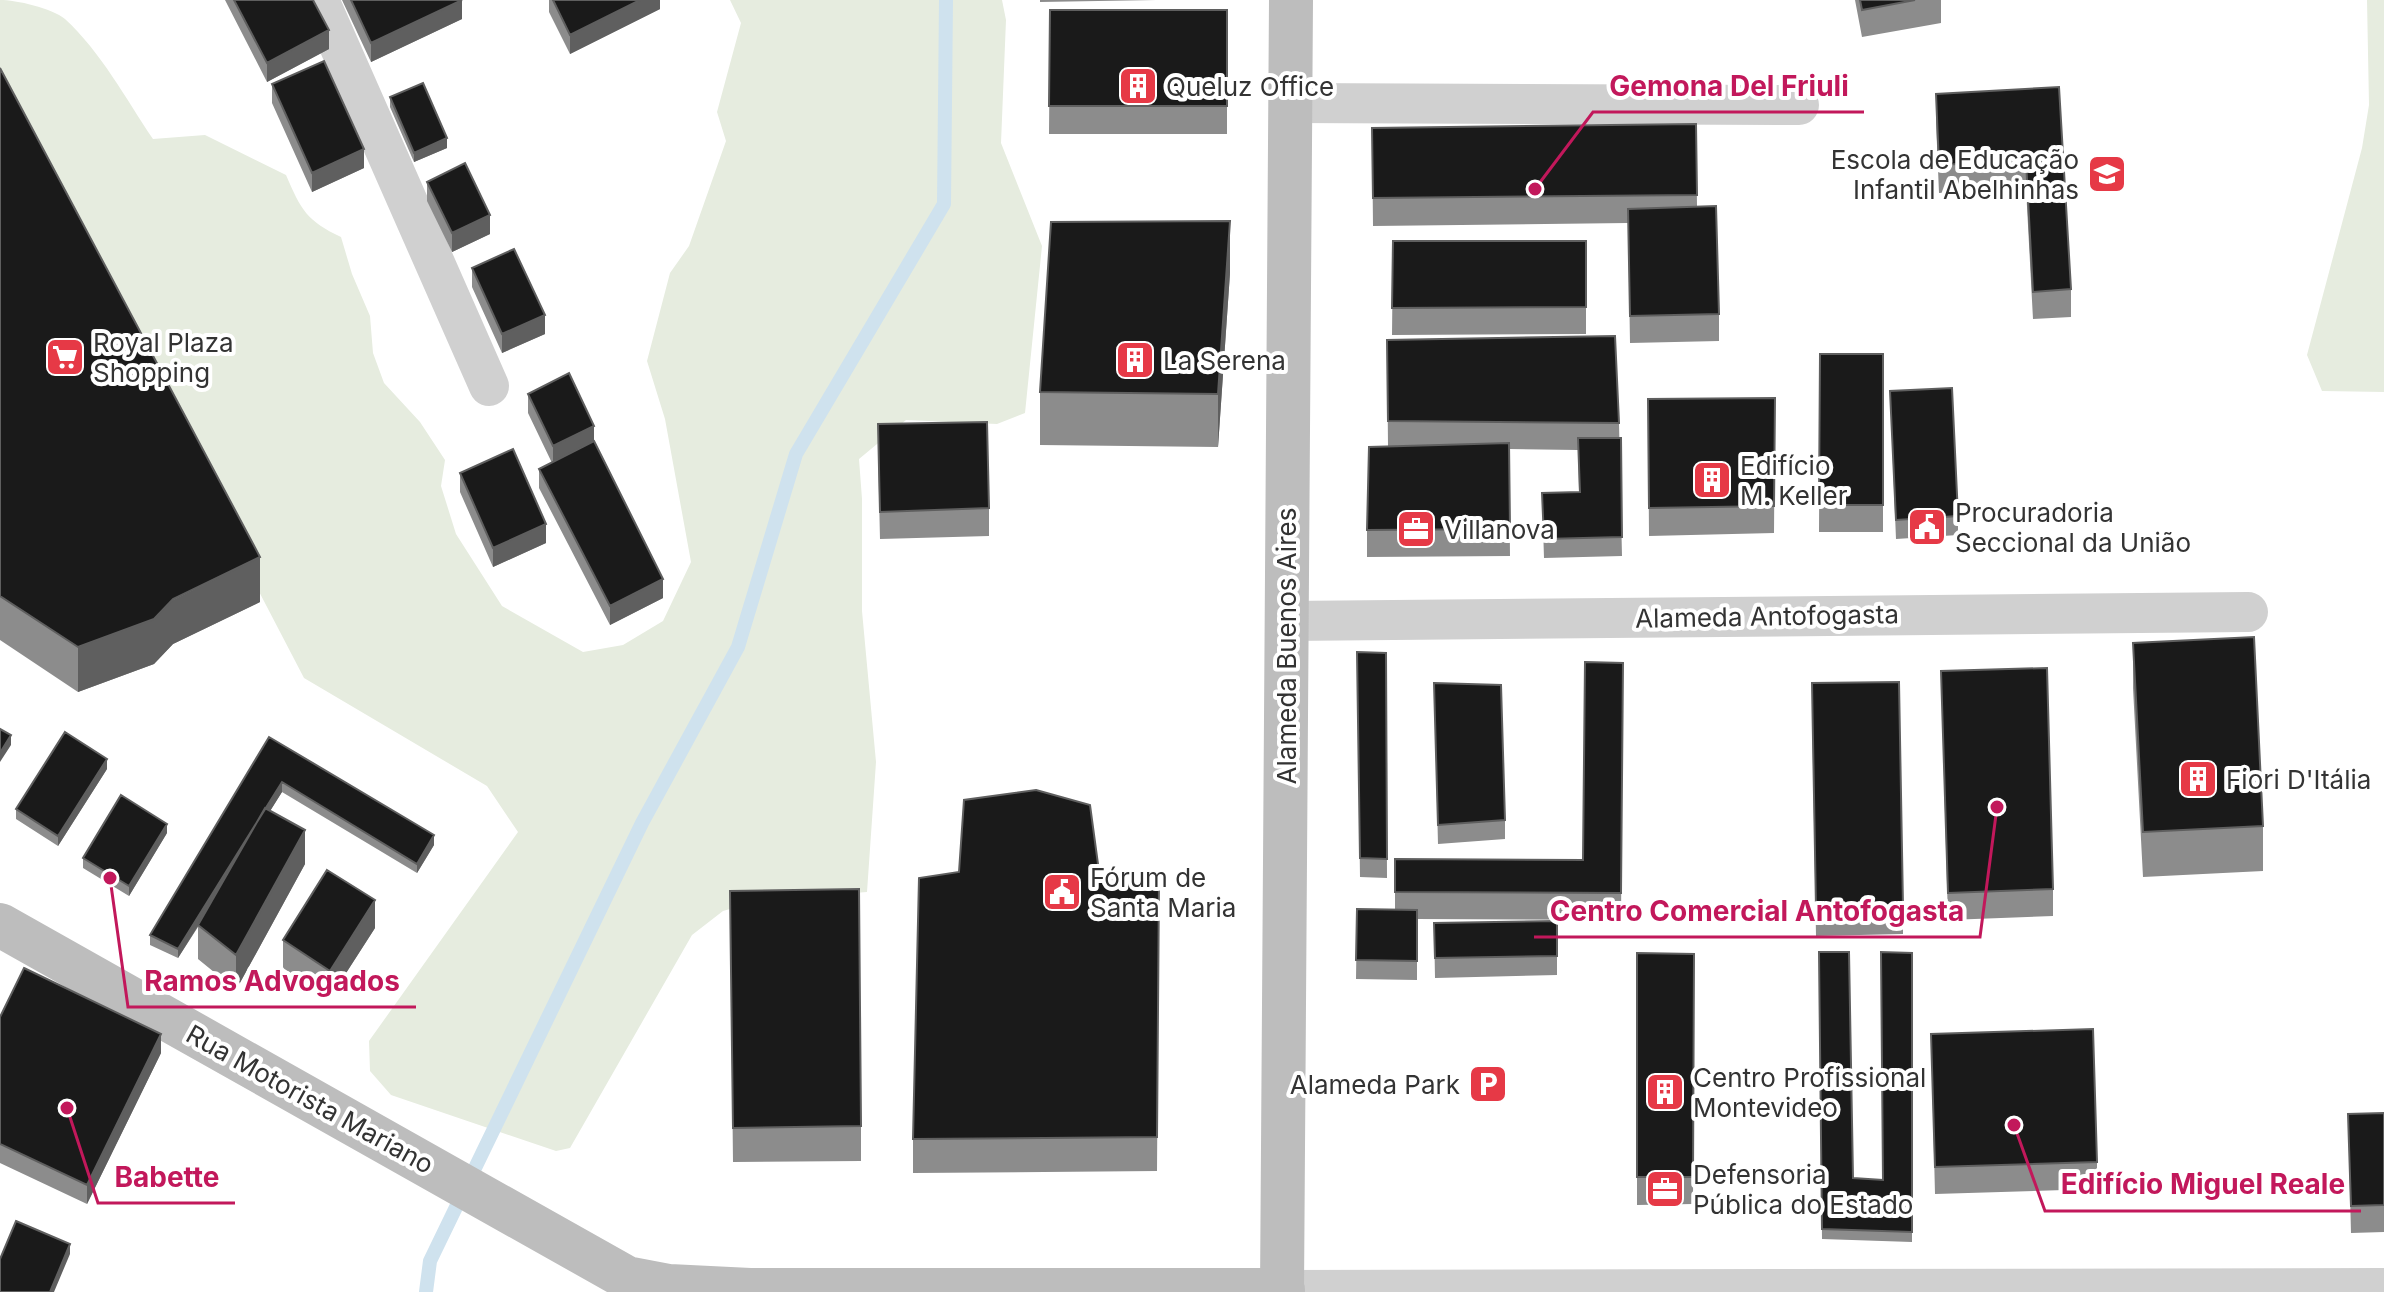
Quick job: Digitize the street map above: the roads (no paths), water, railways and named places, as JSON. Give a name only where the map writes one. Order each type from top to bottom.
[{"type":"street","points":[[319,0],[489,386]]},
{"type":"street","name":"Alameda Buenos Aires","points":[[1282,1291],[1291,0]]},
{"type":"street","points":[[1290,103],[1799,105]]},
{"type":"street","name":"Alameda Antofogasta","points":[[1287,621],[2248,612]]},
{"type":"street","name":"Rua Motorista Mariano","points":[[0,925],[627,1278],[669,1286],[750,1290],[1282,1291]]},
{"type":"street","points":[[1282,1291],[2384,1288]]},
{"type":"waterway","points":[[426,1292],[430,1261],[642,823],[738,647],[796,454],[944,204],[946,0]]},
{"type":"place","name":"Queluz Office","points":[[1138,86]]},
{"type":"place","name":"Escola de Educação Infantil Abelhinhas","points":[[2107,174]]},
{"type":"place","name":"Gemona Del Friuli","points":[[1535,189]]},
{"type":"place","name":"Royal Plaza Shopping","points":[[65,357]]},
{"type":"place","name":"La Serena","points":[[1135,360]]},
{"type":"place","name":"Edifício M. Keller","points":[[1712,480]]},
{"type":"place","name":"Procuradoria Seccional da União","points":[[1927,527]]},
{"type":"place","name":"Villanova","points":[[1416,529]]},
{"type":"place","name":"Fiori D'Itália","points":[[2198,779]]},
{"type":"place","name":"Centro Comercial Antofogasta","points":[[1997,807]]},
{"type":"place","name":"Ramos Advogados","points":[[110,878]]},
{"type":"place","name":"Fórum de Santa Maria","points":[[1062,892]]},
{"type":"place","name":"Alameda Park","points":[[1488,1084]]},
{"type":"place","name":"Centro Profissional Montevideo","points":[[1665,1092]]},
{"type":"place","name":"Babette","points":[[67,1108]]},
{"type":"place","name":"Edifício Miguel Reale","points":[[2014,1125]]},
{"type":"place","name":"Defensoria Pública do Estado","points":[[1665,1189]]}]
